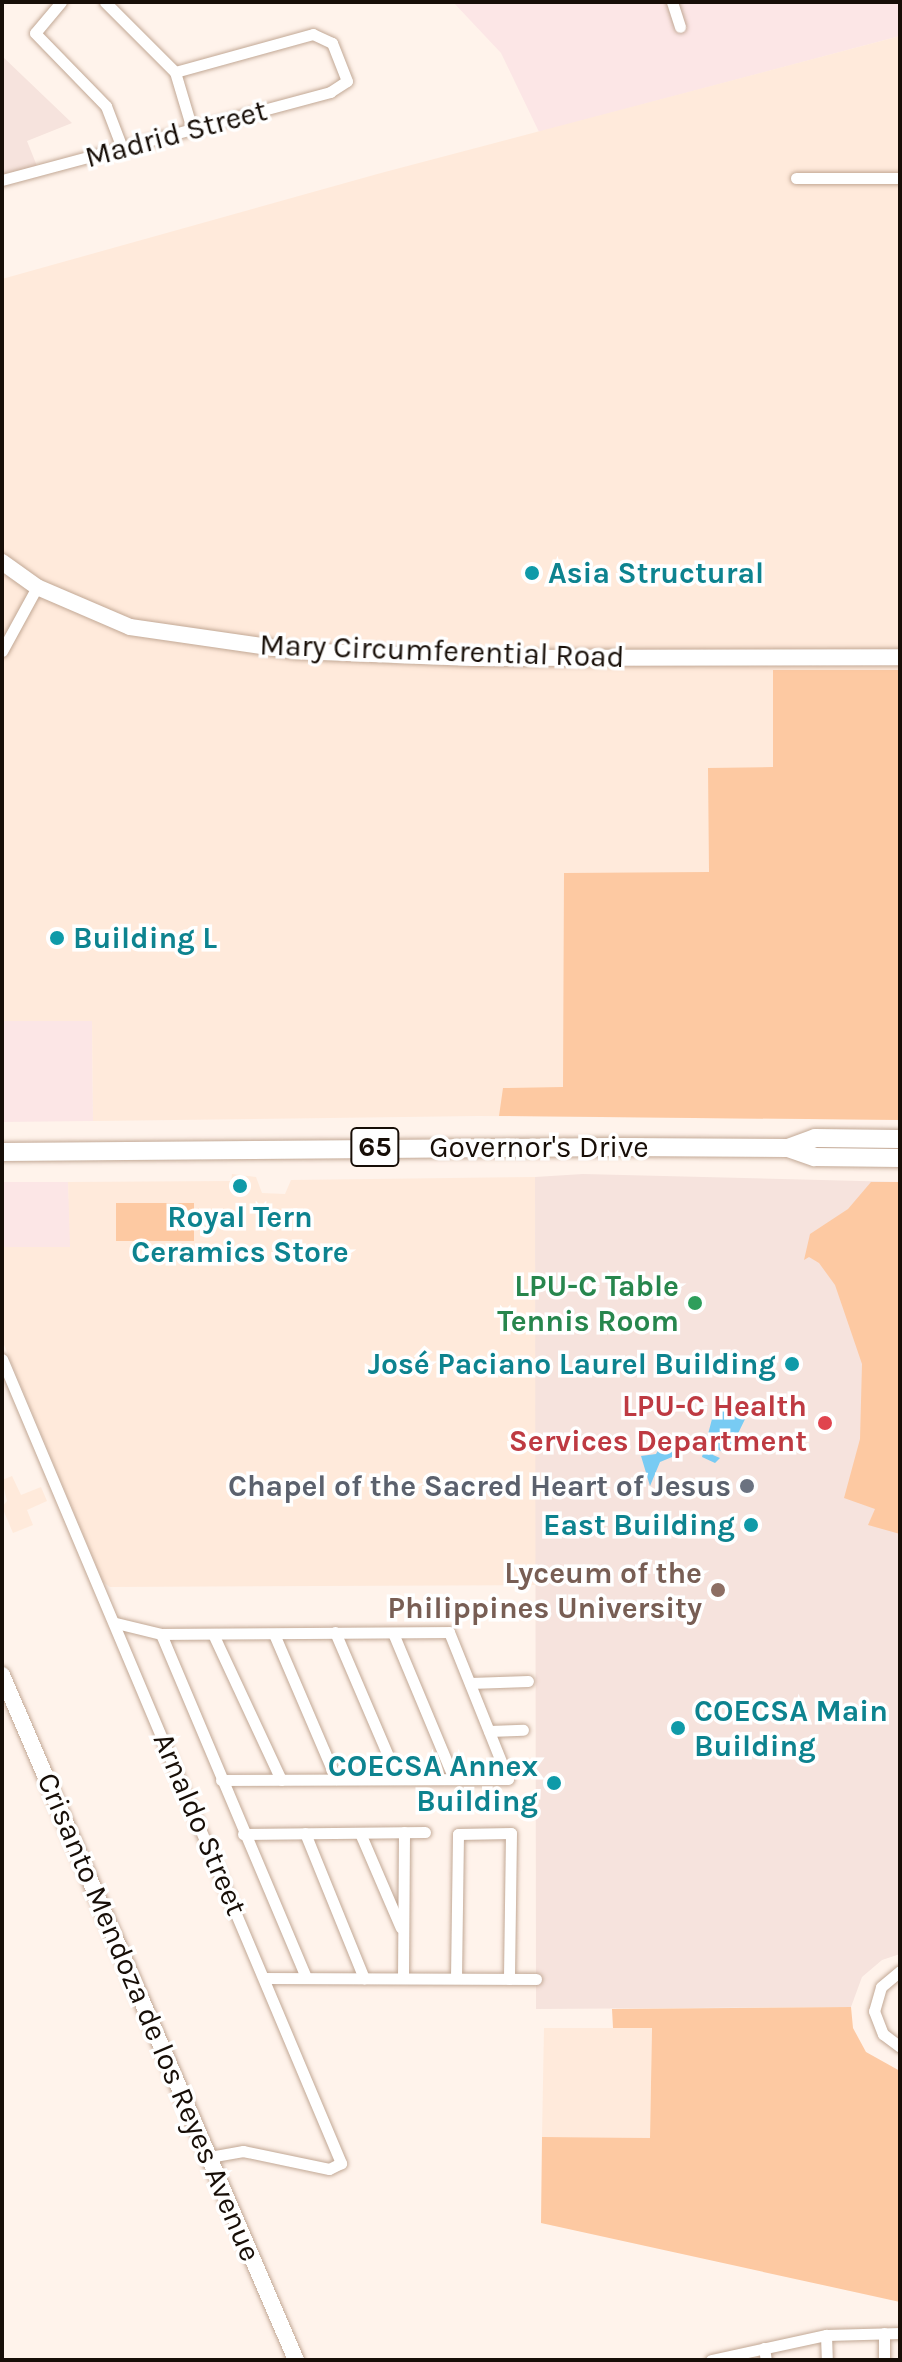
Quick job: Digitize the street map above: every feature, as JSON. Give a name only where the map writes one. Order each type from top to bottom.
[{"type":"main road","name":"Governor's Drive","points":[[788,1148],[815,1138],[900,1139]]},
{"type":"main road","name":"Governor's Drive","points":[[2,1152],[788,1148],[814,1157],[900,1158]]},
{"type":"street","points":[[61,2],[35,33],[106,106],[122,148]]},
{"type":"street","points":[[105,2],[175,72],[192,129]]},
{"type":"street","points":[[672,2],[680,27]]},
{"type":"street","name":"Madrid Street","points":[[2,180],[330,92],[347,81],[332,43],[313,34],[175,72]]},
{"type":"street","points":[[796,178],[900,178]]},
{"type":"street","name":"Mary Circumferential Road","points":[[2,562],[37,587],[130,627],[296,651],[473,658],[900,657]]},
{"type":"street","points":[[2,651],[37,587]]},
{"type":"street","name":"Arnaldo Street","points":[[2,1359],[266,1978],[341,2163],[329,2169],[243,2151],[209,2157]]},
{"type":"street","points":[[116,1623],[161,1634],[449,1632],[508,1779],[221,1780]]},
{"type":"street","points":[[335,1632],[398,1779]]},
{"type":"street","points":[[393,1633],[454,1779]]},
{"type":"street","points":[[161,1634],[306,1978]]},
{"type":"street","points":[[213,1634],[281,1780]]},
{"type":"street","points":[[274,1634],[336,1779]]},
{"type":"street","name":"Crisanto Mendoza de los Reyes Avenue","points":[[2,1675],[296,2360]]},
{"type":"street","points":[[470,1683],[528,1681]]},
{"type":"street","points":[[489,1731],[523,1730]]},
{"type":"street","points":[[403,1978],[404,1832]]},
{"type":"street","points":[[243,1834],[425,1832]]},
{"type":"street","points":[[305,1833],[364,1978]]},
{"type":"street","points":[[360,1833],[404,1933]]},
{"type":"street","points":[[456,1978],[458,1834],[511,1833],[509,1979]]},
{"type":"street","points":[[900,1971],[881,1987],[874,2011],[883,2034],[900,2047]]},
{"type":"street","points":[[266,1978],[536,1979]]},
{"type":"street","points":[[884,2333],[884,2360]]},
{"type":"street","points":[[711,2360],[765,2354],[826,2335],[900,2333]]},
{"type":"street","points":[[826,2335],[827,2360]]},
{"type":"shaded area","points":[[453,2],[900,2],[900,36],[539,132],[501,53]]},
{"type":"shaded area","points":[[900,36],[900,1120],[478,1116],[93,1121],[92,1021],[2,1021],[2,279],[381,173]]},
{"type":"shaded area","points":[[2,56],[72,123],[27,141],[37,166],[2,175]]},
{"type":"shaded area","points":[[773,670],[900,670],[900,1120],[499,1116],[503,1088],[563,1087],[564,873],[709,872],[708,768],[773,767]]},
{"type":"shaded area","points":[[2,1021],[92,1021],[93,1121],[2,1122]]},
{"type":"shaded area","points":[[232,1174],[256,1177],[262,1193],[285,1194],[291,1180],[535,1177],[537,1585],[110,1587],[103,1582],[2,1340],[2,1247],[70,1247],[68,1182],[231,1181]]},
{"type":"shaded area","name":"Lyceum of the Philippines University","points":[[583,1174],[900,1182],[900,1954],[882,1960],[862,1977],[851,2007],[536,2009],[535,1177]]},
{"type":"shaded area","points":[[2,1182],[68,1182],[71,1247],[2,1247]]},
{"type":"shaded area","points":[[871,1182],[900,1182],[900,1534],[868,1525],[875,1509],[844,1498],[860,1439],[862,1364],[835,1285],[819,1263],[809,1257],[804,1260],[810,1234],[848,1209]]},
{"type":"shaded area","points":[[116,1203],[194,1203],[194,1241],[116,1241]]},
{"type":"shaded area","points":[[12,1476],[21,1495],[41,1487],[47,1501],[27,1510],[33,1525],[13,1533],[2,1507],[7,1501],[2,1480]]},
{"type":"shaded area","points":[[851,2007],[853,2028],[866,2052],[900,2071],[900,2302],[541,2223],[542,2137],[650,2138],[652,2028],[613,2028],[612,2009]]},
{"type":"shaded area","points":[[544,2028],[652,2028],[650,2138],[542,2137]]},
{"type":"water","points":[[717,1400],[748,1413],[728,1454],[716,1449],[713,1455],[720,1458],[715,1463],[702,1457]]},
{"type":"water","points":[[664,1439],[678,1444],[677,1455],[660,1462],[650,1486],[641,1456],[656,1454]]},
{"type":"place","name":"Asia Structural","points":[[532,573]]},
{"type":"place","name":"Building L","points":[[57,938]]},
{"type":"place","name":"Royal Tern Ceramics Store","points":[[240,1186]]},
{"type":"place","name":"LPU-C Table Tennis Room","points":[[695,1303]]},
{"type":"place","name":"José Paciano Laurel Building","points":[[792,1364]]},
{"type":"place","name":"LPU-C Health Services Department","points":[[825,1423]]},
{"type":"place","name":"Chapel of the Sacred Heart of Jesus","points":[[747,1486]]},
{"type":"place","name":"East Building","points":[[751,1525]]},
{"type":"place","name":"Lyceum of the Philippines University","points":[[718,1590]]},
{"type":"place","name":"COECSA Main Building","points":[[678,1728]]},
{"type":"place","name":"COECSA Annex Building","points":[[554,1783]]}]
